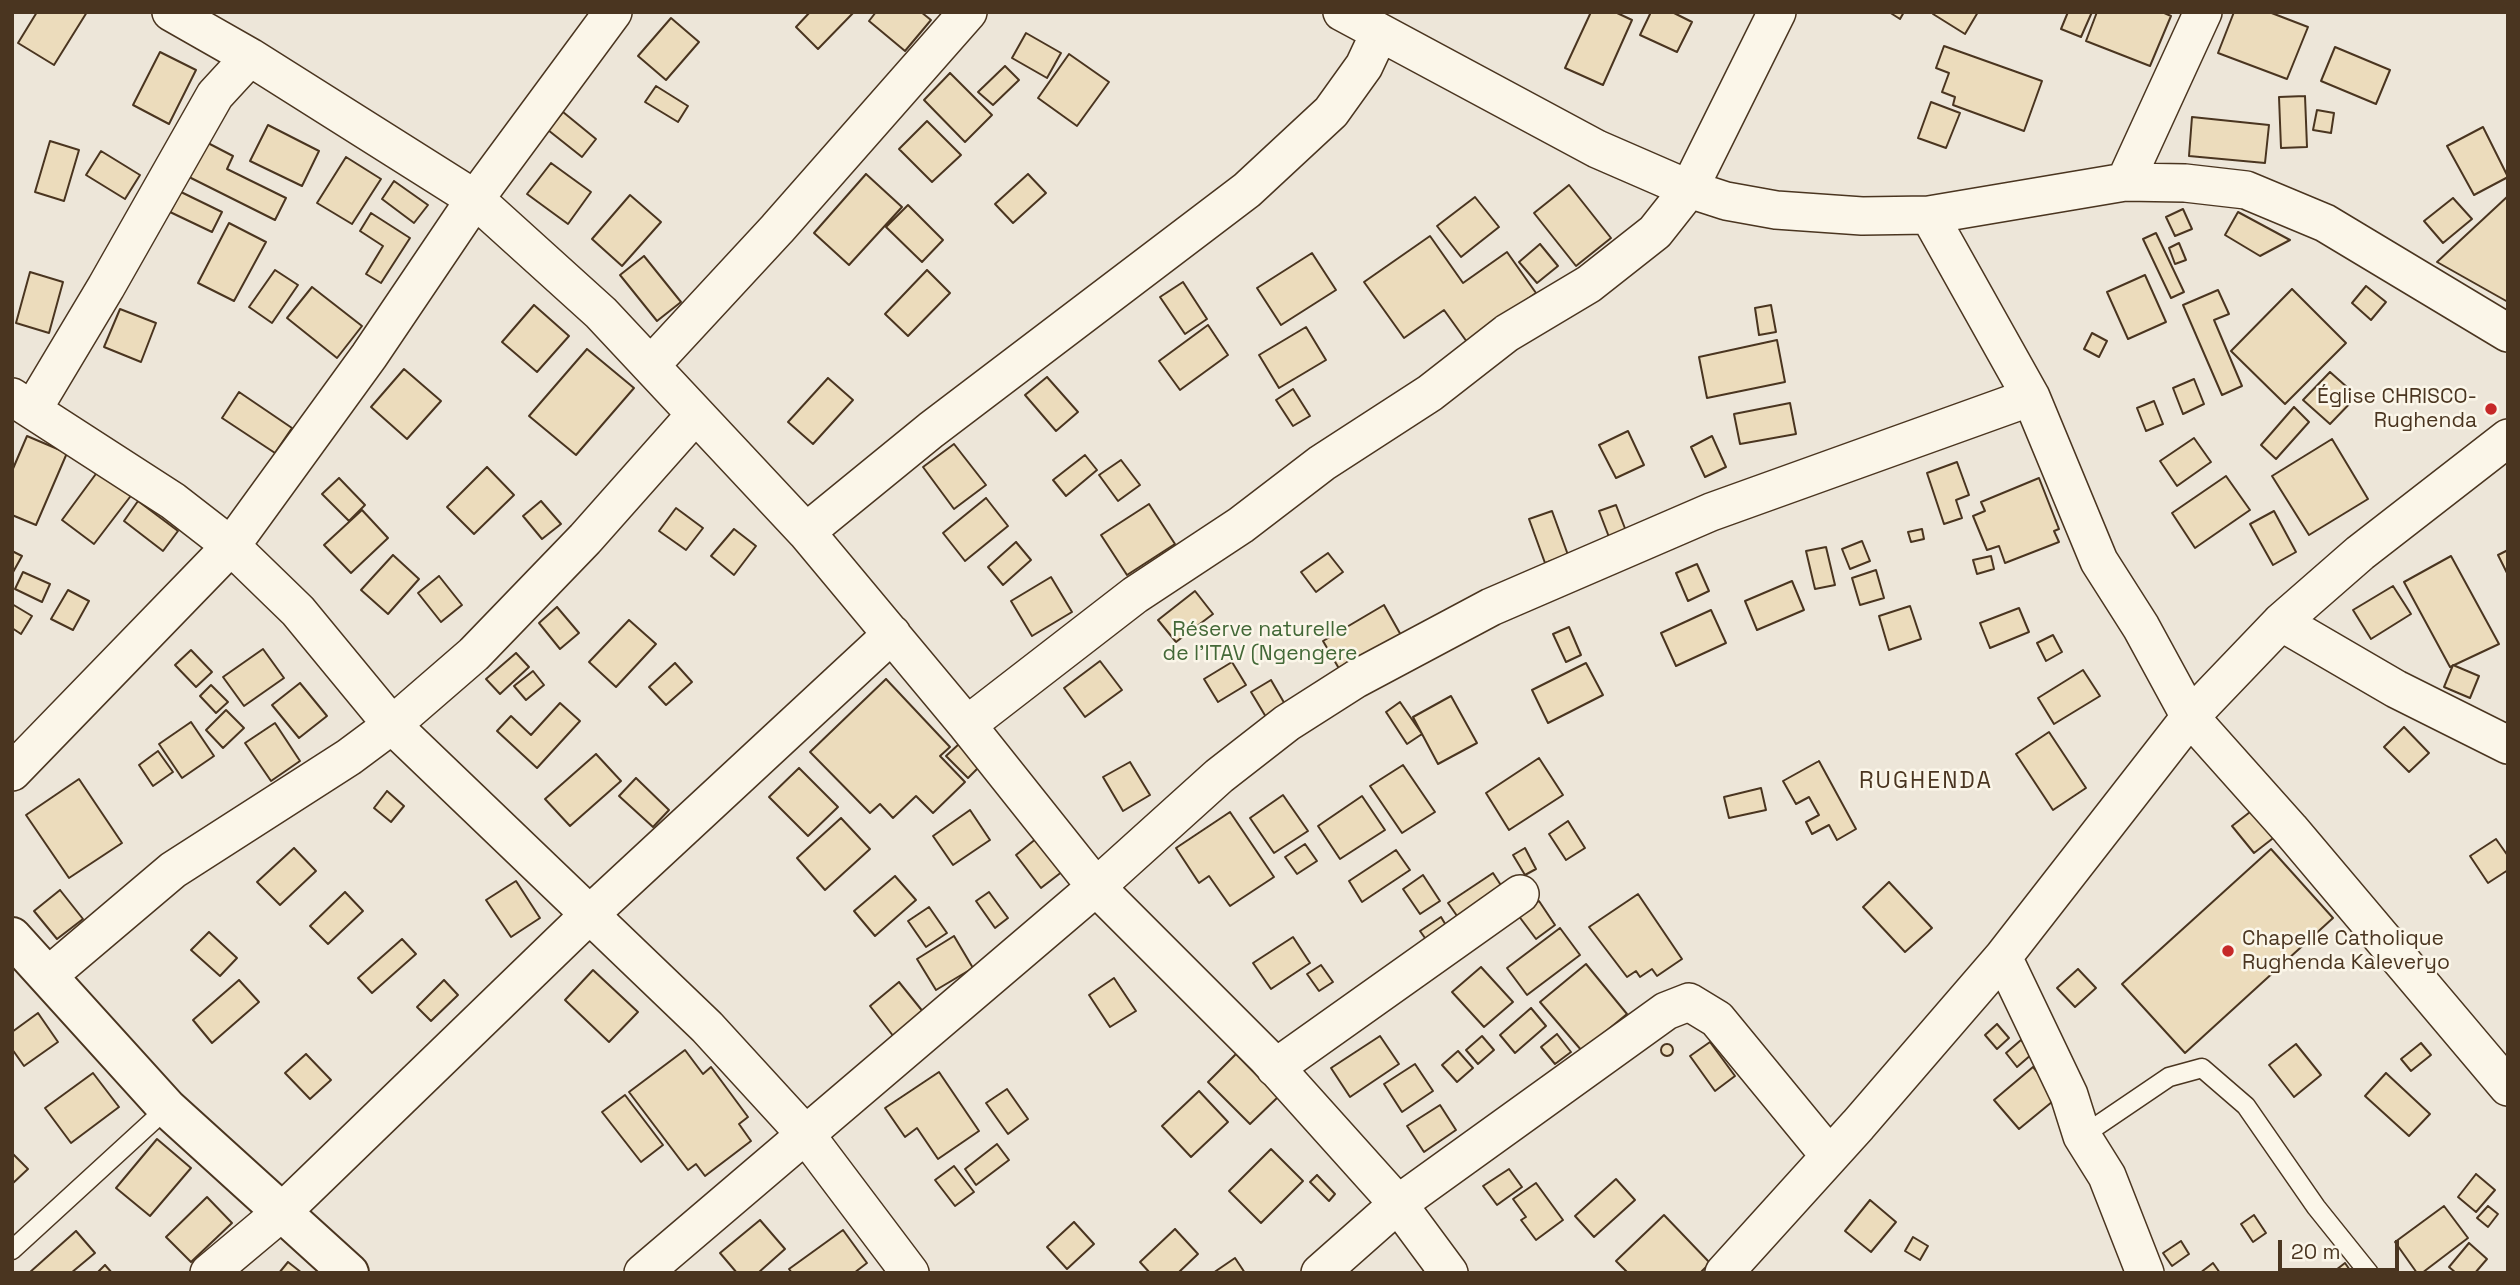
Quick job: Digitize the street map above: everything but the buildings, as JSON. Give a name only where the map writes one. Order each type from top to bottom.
[{"type":"street","points":[[171,12],[250,57],[475,199],[601,313],[806,532],[967,725],[1096,887],[1275,1068],[1398,1205],[1449,1273]]},
{"type":"street","points":[[12,772],[231,546],[369,356],[475,199],[613,12]]},
{"type":"street","points":[[651,365],[777,229],[968,12]]},
{"type":"street","points":[[1342,12],[1597,149],[1689,189],[1726,201],[1776,211],[1862,216],[1929,215],[2125,182],[2185,183],[2246,190],[2325,223],[2508,333]]},
{"type":"street","points":[[967,725],[1135,595],[1241,525],[1322,463],[1430,393],[1507,333],[1589,284],[1655,232],[1689,189],[1777,12]]},
{"type":"street","points":[[2125,182],[2203,12]]},
{"type":"street","points":[[806,532],[931,430],[1247,190],[1331,112],[1364,66],[1379,34]]},
{"type":"street","points":[[250,57],[215,95],[106,287],[22,403],[173,501],[231,546],[298,611],[392,725],[707,1027],[806,1135],[910,1273]]},
{"type":"street","points":[[1929,215],[2031,397],[2099,561],[2190,717],[2290,829],[2508,1087]]},
{"type":"street","points":[[643,1273],[1096,887],[1219,776],[1287,723],[1406,650],[1491,607],[1711,512],[2031,397]]},
{"type":"street","points":[[49,975],[173,870],[349,757],[392,725],[483,644],[585,540],[695,415]]},
{"type":"street","points":[[1736,1269],[1828,1154],[1858,1125],[2003,957],[2190,717],[2281,622],[2360,553],[2508,438]]},
{"type":"street","points":[[2281,622],[2396,690],[2508,745]]},
{"type":"street","points":[[209,1273],[283,1211],[589,915],[892,634]]},
{"type":"street","points":[[1275,1068],[1520,894]]},
{"type":"street","points":[[12,937],[167,1108],[349,1273]]},
{"type":"street","points":[[2003,957],[2069,1095],[2082,1136],[2107,1177],[2145,1273]]},
{"type":"street","points":[[1320,1273],[1398,1205],[1667,1010],[1689,1002],[1717,1019],[1828,1154]]},
{"type":"lane","points":[[2082,1136],[2169,1076],[2202,1068],[2246,1105],[2316,1207],[2369,1273]]},
{"type":"lane","points":[[12,1250],[87,1178],[167,1108]]},
{"type":"green space","name":"Réserve naturelle de l'ITAV (Ngengere","points":[[12,12],[2508,12],[2508,1273],[12,1273]]},
{"type":"place","name":"Église CHRISCO- Rughenda","points":[[2491,409]]},
{"type":"place","name":"Chapelle Catholique Rughenda Kaleveryo","points":[[2228,951]]},
{"type":"district","name":"RUGHENDA","points":[[1926,782]]}]
